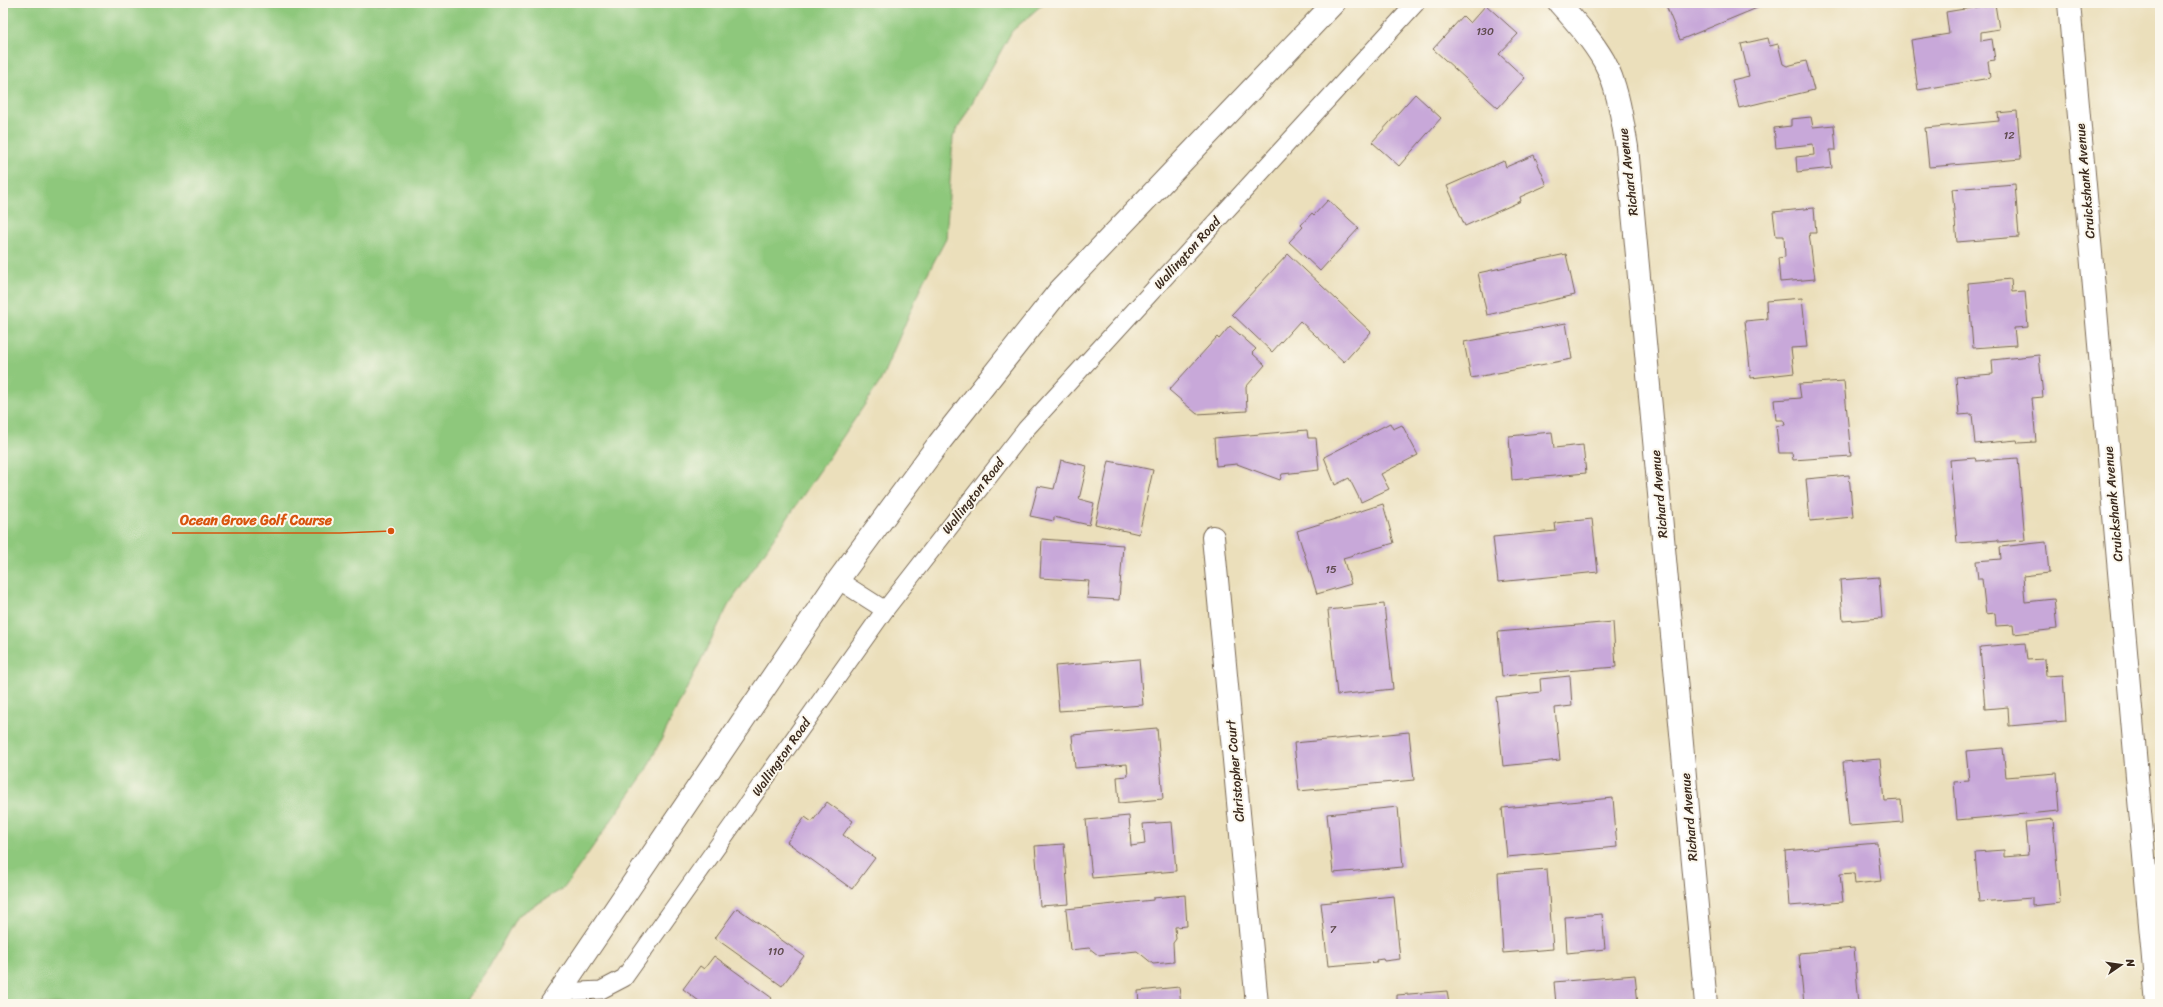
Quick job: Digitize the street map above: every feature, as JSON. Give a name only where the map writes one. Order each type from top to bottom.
[{"type":"street","name":"Wallington Road","points":[[555,998],[838,580],[939,443],[1060,290],[1334,3]]},
{"type":"street","name":"Richard Avenue","points":[[1559,3],[1580,26],[1604,62],[1618,101],[1627,147],[1706,1004]]},
{"type":"street","name":"Cruickshank Avenue","points":[[2069,3],[2158,1004]]},
{"type":"street","name":"Christopher Court","points":[[1213,538],[1257,1004]]},
{"type":"lane","name":"Wallington Road","points":[[555,998],[601,990],[624,978],[885,610],[1026,429],[1416,3]]},
{"type":"lane","points":[[838,580],[885,610]]},
{"type":"green space","points":[[3,3],[1044,3],[1012,31],[953,137],[946,239],[923,282],[880,382],[728,606],[645,772],[564,888],[517,916],[489,967],[463,1004],[3,1004]]},
{"type":"building","points":[[1665,3],[1769,3],[1680,40]]},
{"type":"building","points":[[1995,4],[1999,29],[1981,32],[1981,41],[1992,39],[1995,60],[1988,61],[1990,78],[1918,90],[1911,40],[1949,34],[1946,12]]},
{"type":"building","points":[[1486,5],[1518,34],[1499,54],[1525,78],[1498,108],[1433,49],[1463,16],[1470,23]]},
{"type":"building","points":[[1768,38],[1770,46],[1778,44],[1783,64],[1787,66],[1806,61],[1814,90],[1739,108],[1732,80],[1749,76],[1741,44]]},
{"type":"building","points":[[1415,94],[1441,118],[1399,166],[1372,142]]},
{"type":"building","points":[[2017,111],[2021,159],[1929,167],[1925,128],[1999,121],[1998,113]]},
{"type":"building","points":[[1811,117],[1813,127],[1834,125],[1836,150],[1830,150],[1832,168],[1797,172],[1796,157],[1814,155],[1813,144],[1776,148],[1774,128],[1791,126],[1791,119]]},
{"type":"building","points":[[1534,155],[1547,185],[1520,197],[1521,201],[1465,226],[1447,186],[1504,161],[1506,167]]},
{"type":"building","points":[[2015,184],[2019,237],[1957,242],[1952,189]]},
{"type":"building","points":[[1328,200],[1359,228],[1320,271],[1289,242],[1303,227],[1301,225],[1312,213],[1314,215]]},
{"type":"building","points":[[1814,208],[1816,233],[1809,233],[1815,279],[1780,282],[1778,258],[1785,257],[1784,236],[1776,236],[1773,212]]},
{"type":"building","points":[[1288,254],[1371,332],[1344,362],[1300,321],[1272,352],[1232,314]]},
{"type":"building","points":[[1566,254],[1575,295],[1487,315],[1478,273]]},
{"type":"building","points":[[2011,279],[2012,292],[2025,291],[2028,327],[2014,328],[2016,345],[1973,348],[1968,283]]},
{"type":"building","points":[[1802,298],[1807,347],[1791,348],[1794,373],[1751,378],[1745,321],[1767,319],[1766,301]]},
{"type":"building","points":[[1566,323],[1572,359],[1471,378],[1464,342]]},
{"type":"building","points":[[1230,326],[1256,349],[1252,353],[1265,365],[1246,387],[1247,411],[1197,414],[1169,390],[1217,337],[1219,339]]},
{"type":"building","points":[[2039,355],[2043,397],[2032,398],[2036,442],[2018,443],[2017,440],[1975,444],[1972,414],[1959,415],[1956,377],[1993,374],[1992,360]]},
{"type":"building","points":[[1844,381],[1851,456],[1793,460],[1792,453],[1779,453],[1776,426],[1785,425],[1784,420],[1776,420],[1774,400],[1801,398],[1799,384]]},
{"type":"building","points":[[1390,423],[1393,429],[1402,425],[1418,455],[1381,474],[1389,489],[1361,502],[1349,478],[1335,485],[1324,457]]},
{"type":"building","points":[[1307,430],[1308,438],[1316,438],[1319,470],[1282,474],[1280,480],[1237,464],[1216,466],[1214,438]]},
{"type":"building","points":[[1552,432],[1554,448],[1583,445],[1586,473],[1512,480],[1509,436]]},
{"type":"building","points":[[1975,458],[1976,461],[2018,458],[2025,540],[1957,543],[1950,460]]},
{"type":"building","points":[[1061,460],[1087,466],[1079,499],[1094,503],[1089,525],[1054,517],[1054,521],[1030,516],[1038,486],[1054,489]]},
{"type":"building","points":[[1109,461],[1153,470],[1139,534],[1095,524]]},
{"type":"building","points":[[1849,475],[1853,517],[1810,521],[1806,479]]},
{"type":"building","points":[[1383,504],[1394,543],[1343,558],[1351,584],[1317,594],[1297,531]]},
{"type":"building","points":[[1592,519],[1598,572],[1498,582],[1493,537],[1556,531],[1555,523]]},
{"type":"building","points":[[1042,539],[1123,545],[1119,600],[1087,598],[1089,581],[1040,578]]},
{"type":"building","points":[[2046,542],[2049,573],[2023,576],[2025,602],[2054,599],[2057,629],[2014,634],[2013,625],[1996,626],[1995,613],[1986,614],[1982,579],[1978,579],[1976,561],[2001,559],[2000,547]]},
{"type":"building","points":[[1879,577],[1882,618],[1843,621],[1840,580]]},
{"type":"building","points":[[1384,604],[1393,689],[1337,695],[1328,610]]},
{"type":"building","points":[[1613,622],[1616,667],[1502,676],[1498,632]]},
{"type":"building","points":[[2025,643],[2027,660],[2045,659],[2046,676],[2063,675],[2066,721],[2009,726],[2008,707],[1985,709],[1980,647]]},
{"type":"building","points":[[1139,659],[1143,705],[1059,711],[1055,666]]},
{"type":"building","points":[[1570,676],[1572,706],[1555,708],[1560,760],[1503,766],[1496,697],[1541,692],[1540,679]]},
{"type":"building","points":[[1157,728],[1163,799],[1119,803],[1117,777],[1128,776],[1127,764],[1075,768],[1072,735]]},
{"type":"building","points":[[1409,732],[1414,780],[1299,791],[1294,743]]},
{"type":"building","points":[[2003,748],[2006,777],[2057,773],[2060,811],[1957,820],[1954,782],[1969,781],[1966,751]]},
{"type":"building","points":[[1880,759],[1884,801],[1901,800],[1903,822],[1849,826],[1843,762]]},
{"type":"building","points":[[1613,798],[1617,847],[1507,857],[1502,808]]},
{"type":"building","points":[[827,802],[853,821],[843,835],[875,858],[852,889],[787,842],[805,817],[812,822]]},
{"type":"building","points":[[1398,807],[1403,867],[1333,873],[1327,814]]},
{"type":"building","points":[[1129,816],[1131,846],[1145,844],[1143,824],[1172,822],[1176,871],[1092,878],[1086,820]]},
{"type":"building","points":[[2053,819],[2060,903],[2032,906],[2032,898],[1979,902],[1975,852],[2004,850],[2004,857],[2028,855],[2025,822]]},
{"type":"building","points":[[1877,843],[1881,881],[1855,884],[1854,873],[1840,874],[1843,902],[1789,906],[1785,851]]},
{"type":"building","points":[[1064,844],[1069,904],[1040,906],[1035,846]]},
{"type":"building","points":[[1547,869],[1553,949],[1503,953],[1498,873]]},
{"type":"building","points":[[1185,895],[1187,926],[1175,927],[1176,939],[1173,943],[1174,962],[1153,964],[1137,951],[1098,955],[1089,948],[1070,950],[1066,909],[1153,900],[1153,898]]},
{"type":"building","points":[[1394,896],[1400,959],[1384,961],[1383,959],[1376,960],[1377,962],[1328,966],[1321,903]]},
{"type":"building","points":[[737,908],[804,956],[782,986],[715,938]]},
{"type":"building","points":[[1602,914],[1605,949],[1567,953],[1565,917]]},
{"type":"building","points":[[1854,948],[1859,1004],[1804,1004],[1799,953]]},
{"type":"building","points":[[714,956],[772,998],[768,1004],[703,1004],[683,989],[700,966],[704,969]]},
{"type":"building","points":[[1635,975],[1638,1004],[1556,1004],[1554,982]]},
{"type":"building","points":[[1179,987],[1181,1004],[1139,1004],[1138,991]]},
{"type":"building","points":[[1447,991],[1449,1004],[1397,1004],[1397,995]]},
{"type":"place","name":"Ocean Grove Golf Course","points":[[391,531]]}]
